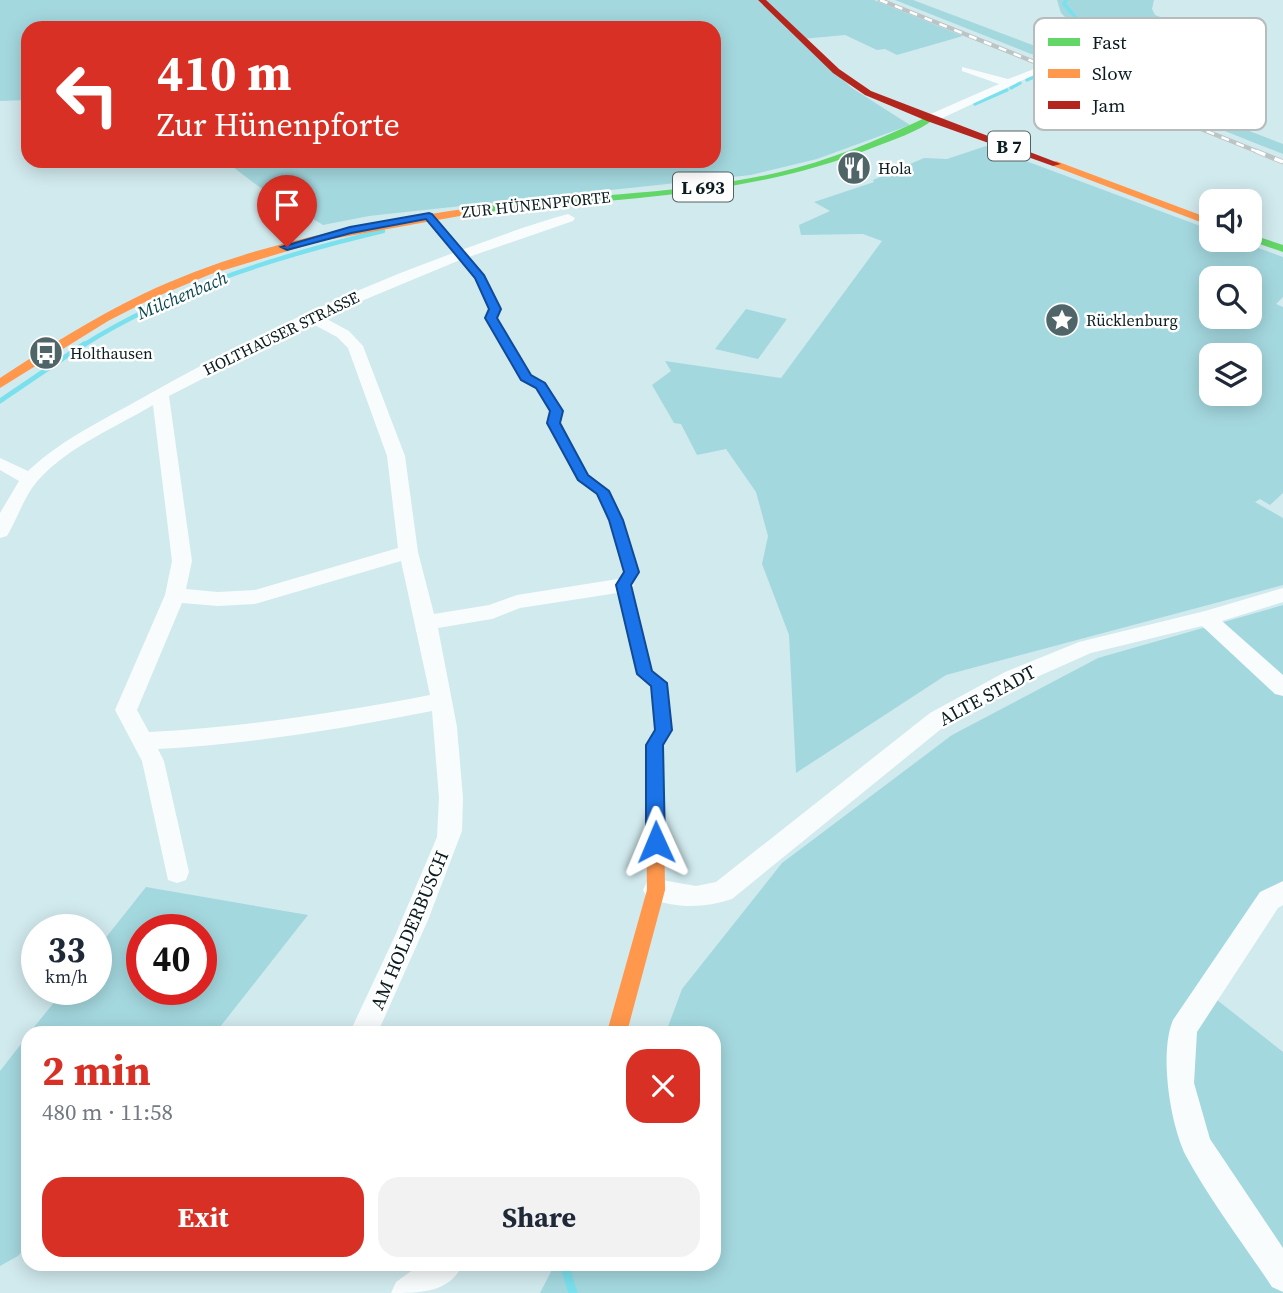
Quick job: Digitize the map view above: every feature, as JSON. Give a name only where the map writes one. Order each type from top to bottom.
[{"type":"main road","name":"B 7","points":[[762,0],[836,71],[868,93],[930,119],[1018,149],[1199,218]]},
{"type":"main road","name":"ZUR HÜNENPFORTE","points":[[0,384],[57,346],[125,307],[215,268],[350,230],[429,216],[749,182],[844,157],[930,119]]},
{"type":"main road","points":[[429,216],[480,277],[495,309],[491,318],[526,378],[541,385],[556,411],[554,423],[582,477],[602,491],[616,520],[632,572],[624,585],[645,674],[659,683],[664,730],[654,745],[656,890],[619,1026]]},
{"type":"main road","points":[[1262,241],[1283,249]]},
{"type":"street","points":[[966,69],[1008,83]]},
{"type":"street","points":[[930,119],[1034,72]]},
{"type":"street","name":"HOLTHAUSER STRASSE","points":[[0,532],[30,479],[55,457],[160,394],[256,341],[461,253],[568,218]]},
{"type":"street","name":"AM HOLDERBUSCH","points":[[312,317],[343,334],[355,346],[396,456],[408,552],[427,623],[442,701],[449,771],[450,834],[406,945],[367,1026]]},
{"type":"street","points":[[160,394],[182,561],[175,595],[126,709],[153,761],[177,872]]},
{"type":"street","points":[[0,463],[30,479]]},
{"type":"street","points":[[175,595],[218,599],[255,597],[408,552]]},
{"type":"street","points":[[427,623],[492,612],[517,602],[624,585]]},
{"type":"street","name":"ALTE STADT","points":[[656,890],[696,897],[723,891],[938,719],[1013,678],[1086,647],[1206,618],[1283,595]]},
{"type":"street","points":[[1206,618],[1283,688]]},
{"type":"street","points":[[143,741],[224,737],[313,726],[442,701]]},
{"type":"street","points":[[1283,892],[1269,900],[1183,1029],[1180,1083],[1197,1146],[1283,1276]]},
{"type":"street","points":[[407,1293],[437,1271]]},
{"type":"shaded area","points":[[0,0],[758,0],[852,88],[910,125],[817,159],[751,175],[369,216],[323,225],[258,186],[234,168],[721,168],[721,21],[21,21],[21,100],[0,101]]},
{"type":"shaded area","points":[[763,0],[874,0],[963,36],[897,55],[885,49],[877,50],[845,35],[802,39]]},
{"type":"shaded area","points":[[895,0],[913,0],[1034,46],[1034,55]]},
{"type":"shaded area","points":[[1057,0],[1154,0],[1152,9],[1155,15],[1163,18],[1066,18],[1061,13]]},
{"type":"shaded area","points":[[1223,130],[1247,130],[1283,144],[1283,154]]},
{"type":"shaded area","points":[[986,146],[1199,226],[1199,252],[1262,252],[1262,249],[1283,257],[1283,297],[1276,304],[1283,307],[1283,493],[1270,505],[1260,499],[1255,502],[1283,518],[1283,585],[946,675],[796,773],[789,635],[762,564],[768,536],[756,492],[726,449],[697,455],[681,424],[674,423],[652,385],[671,371],[665,361],[781,378],[882,241],[863,234],[801,235],[799,225],[830,211],[814,202],[874,182],[873,180],[924,158],[947,159]]},
{"type":"shaded area","points":[[746,309],[787,319],[758,359],[715,349]]},
{"type":"shaded area","points":[[1283,605],[1283,892],[1207,992],[1283,1052],[1283,1293],[540,1293],[551,1271],[721,1271],[721,1026],[668,1026],[682,989],[782,863],[952,735],[1098,658]]},
{"type":"shaded area","points":[[146,887],[308,915],[221,1026],[35,1026],[52,1005],[112,1005],[112,930]]},
{"type":"shaded area","points":[[21,1044],[21,1253],[0,1266],[0,1071]]},
{"type":"waterway","points":[[1066,0],[1064,4],[1076,18]]},
{"type":"waterway","points":[[1027,80],[1034,77]]},
{"type":"waterway","points":[[1011,88],[1020,83]]},
{"type":"waterway","points":[[975,104],[1007,90]]},
{"type":"waterway","name":"Milchenbach","points":[[82,346],[153,307],[228,276],[305,251],[383,231]]},
{"type":"waterway","name":"Milchenbach","points":[[0,401],[84,344]]},
{"type":"waterway","points":[[566,1271],[573,1293]]},
{"type":"railway","points":[[880,0],[1034,62]]},
{"type":"railway","points":[[1204,130],[1261,153]]},
{"type":"railway","points":[[1256,151],[1283,162]]},
{"type":"traffic: fast","points":[[478,210],[701,189],[775,176],[854,152],[930,119]]},
{"type":"traffic: fast","points":[[429,216],[480,277],[495,309],[491,318],[526,378],[541,385],[557,411],[554,423],[582,477],[602,491],[616,520],[632,572],[624,585],[645,674],[659,683],[664,730],[654,745],[655,815]]},
{"type":"traffic: fast","points":[[1262,241],[1283,249]]},
{"type":"traffic: slow","points":[[1056,164],[1199,218]]},
{"type":"traffic: slow","points":[[0,384],[104,319],[147,296],[207,271],[282,247],[360,229],[478,210]]},
{"type":"traffic: slow","points":[[619,1026],[656,890],[655,815]]},
{"type":"traffic: jam","points":[[762,0],[836,71],[868,93],[930,119],[1056,164]]},
{"type":"place","name":"Hola","points":[[854,168]]},
{"type":"place","name":"Rücklenburg","points":[[1062,320]]},
{"type":"place","name":"Holthausen","points":[[46,353]]},
{"type":"route","points":[[287,247],[350,230],[429,216],[480,277],[495,309],[491,318],[526,378],[541,385],[556,411],[554,423],[582,477],[602,491],[616,520],[632,572],[624,585],[645,674],[659,683],[664,730],[654,745],[656,842]]}]
